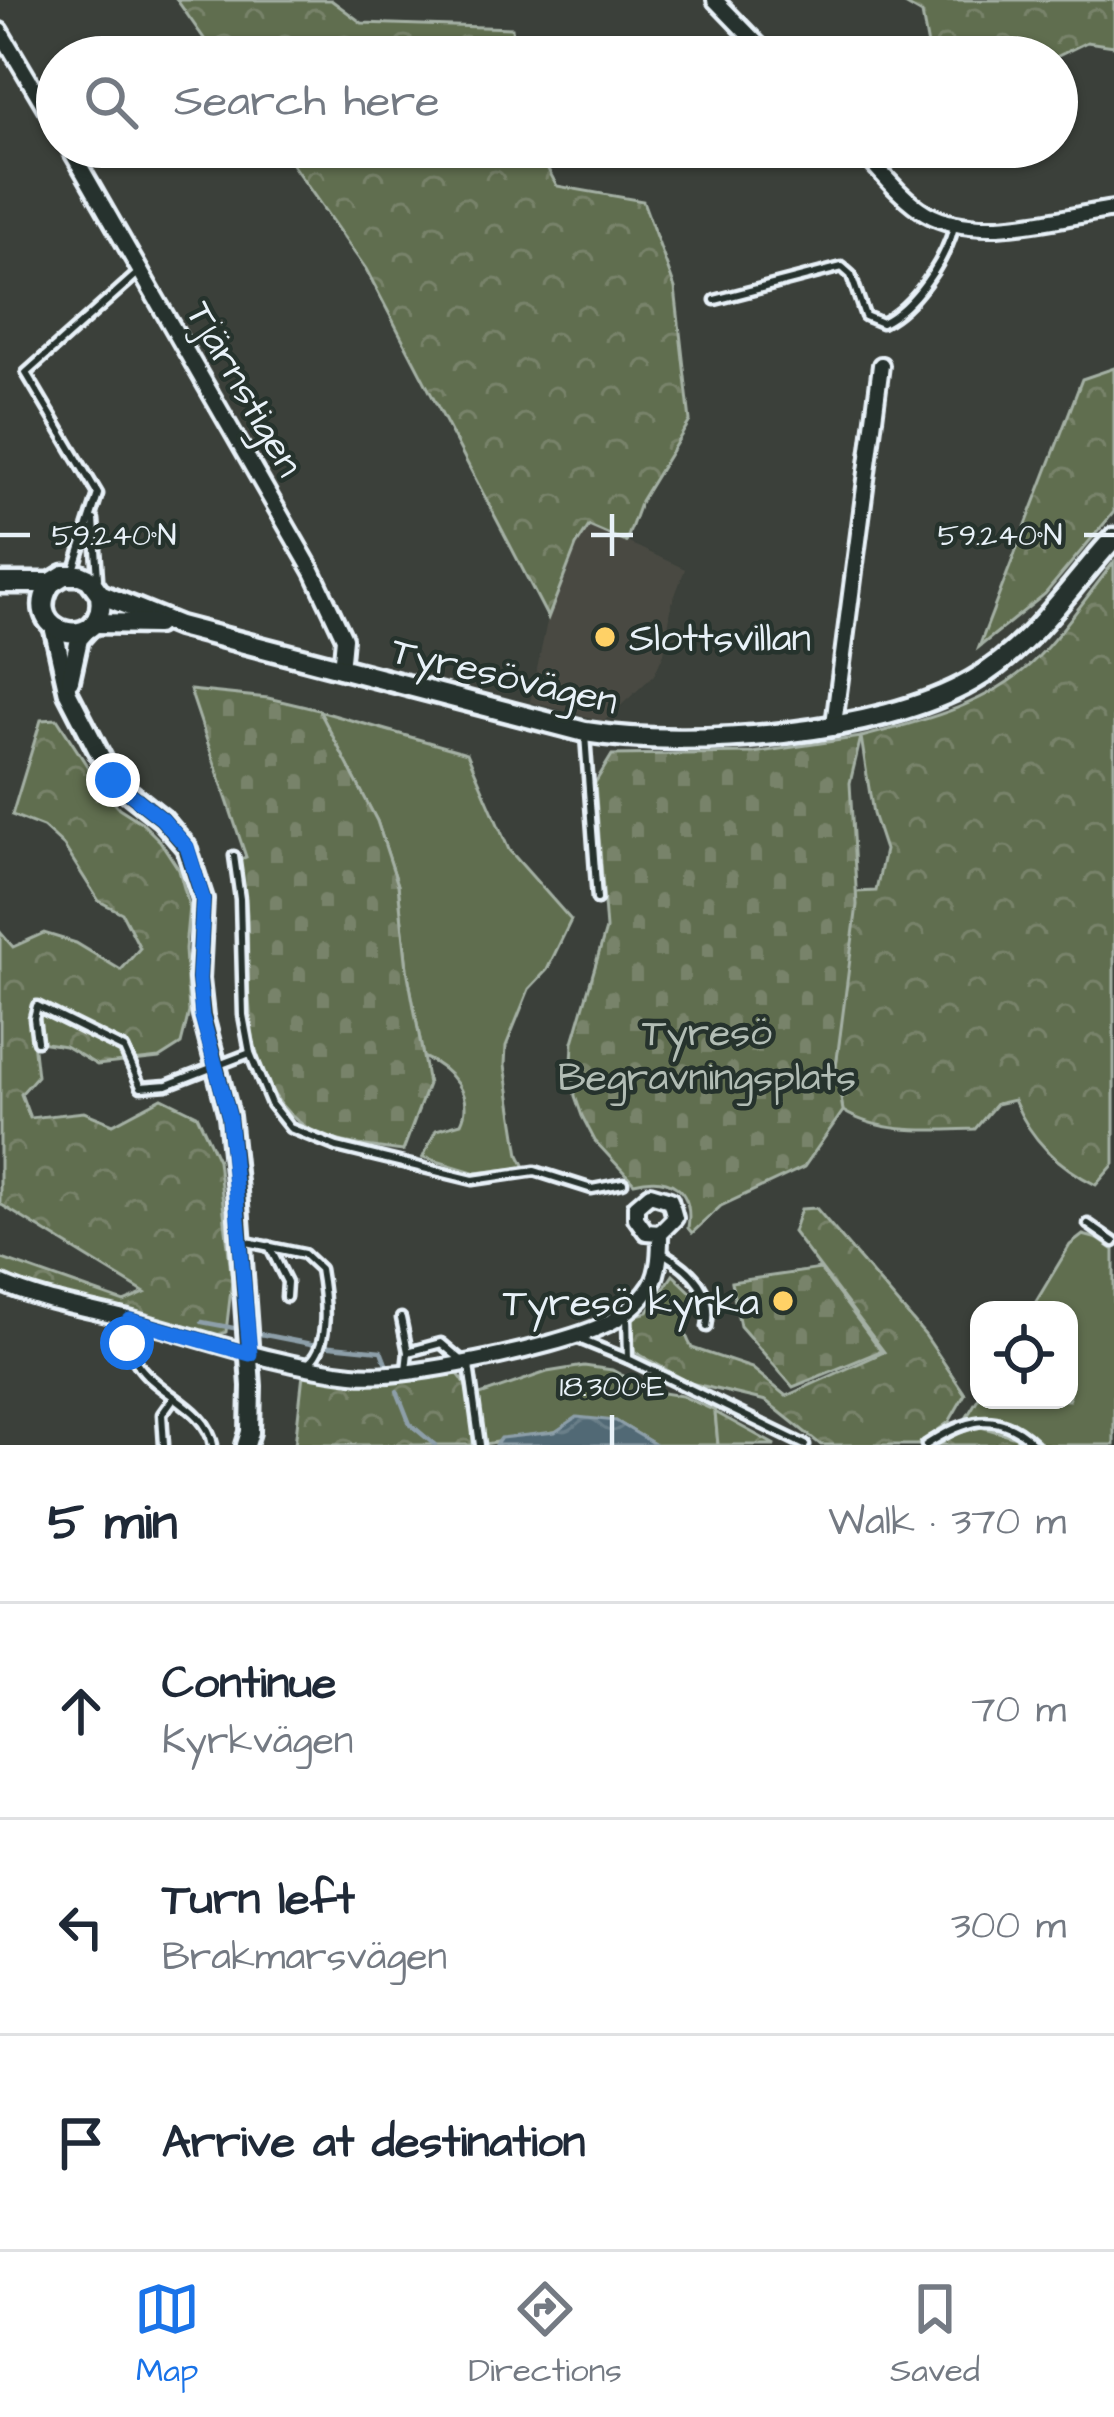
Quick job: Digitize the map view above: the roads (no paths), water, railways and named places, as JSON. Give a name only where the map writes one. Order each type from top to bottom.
[{"type":"main road","name":"Tyresövägen","points":[[72,574],[178,626],[585,732],[652,738],[752,735],[857,722],[916,706],[972,682],[1036,630],[1114,538]]},
{"type":"main road","points":[[0,585],[51,583],[72,574]]},
{"type":"main road","points":[[43,606],[51,583]]},
{"type":"main road","points":[[0,585],[43,606],[53,626]]},
{"type":"main road","points":[[91,626],[101,611],[99,591]]},
{"type":"main road","name":"Tyresövägen","points":[[53,626],[68,633],[121,620],[178,626]]},
{"type":"street","points":[[715,0],[750,36]]},
{"type":"street","points":[[0,31],[36,92]]},
{"type":"street","name":"Tjärnstigen","points":[[81,168],[314,572],[344,638],[341,670]]},
{"type":"street","points":[[879,168],[923,212],[955,223],[1005,224],[1114,209]]},
{"type":"street","points":[[834,724],[880,365]]},
{"type":"street","points":[[53,626],[68,693],[113,780],[162,819],[187,847],[203,899],[202,1016],[229,1116],[241,1241],[251,1410],[246,1445]]},
{"type":"street","points":[[68,693],[74,656],[91,626]]},
{"type":"street","points":[[0,1283],[34,1298],[130,1320],[248,1339],[306,1366],[355,1375],[406,1374],[603,1326],[627,1311],[651,1286],[660,1233]]},
{"type":"lane","points":[[715,300],[842,267],[851,274],[865,316],[882,323],[901,312],[928,276],[950,242],[955,223]]},
{"type":"lane","points":[[72,574],[98,494],[26,373],[140,271]]},
{"type":"lane","points":[[93,516],[99,591]]},
{"type":"lane","points":[[585,732],[597,899]]},
{"type":"lane","points":[[234,856],[243,1015],[250,1053],[272,1104],[290,1128],[473,1180],[535,1171],[592,1189],[623,1183]]},
{"type":"lane","points":[[37,1042],[37,1006],[124,1049],[141,1087],[167,1085],[250,1053]]},
{"type":"lane","points":[[1088,1224],[1114,1243]]},
{"type":"lane","points":[[241,1241],[304,1254],[320,1269],[322,1340],[320,1351],[306,1366]]},
{"type":"lane","points":[[268,1246],[286,1282],[286,1297]]},
{"type":"lane","points":[[660,1251],[700,1282],[710,1312],[706,1328]]},
{"type":"lane","points":[[627,1311],[628,1359]]},
{"type":"lane","points":[[401,1318],[408,1352],[406,1374]]},
{"type":"lane","points":[[130,1320],[127,1343],[144,1372],[172,1400],[198,1413],[213,1445]]},
{"type":"lane","points":[[573,1337],[806,1445]]},
{"type":"lane","points":[[408,1352],[441,1343],[465,1360],[479,1445]]},
{"type":"lane","points":[[164,1445],[162,1414],[172,1400]]},
{"type":"lane","points":[[926,1445],[953,1426],[975,1422],[1018,1429],[1035,1445]]},
{"type":"water","points":[[577,1417],[616,1421],[656,1445],[496,1445],[501,1438],[555,1432]]},
{"type":"waterway","points":[[202,1322],[244,1330]]},
{"type":"waterway","points":[[255,1333],[381,1351],[386,1364]]},
{"type":"waterway","points":[[397,1391],[410,1424],[435,1445]]},
{"type":"place","name":"Slottsvillan","points":[[605,637]]},
{"type":"place","name":"Tyresö kyrka","points":[[783,1301]]},
{"type":"park label","name":"Tyresö Begravningsplats","points":[[707,1054]]}]
